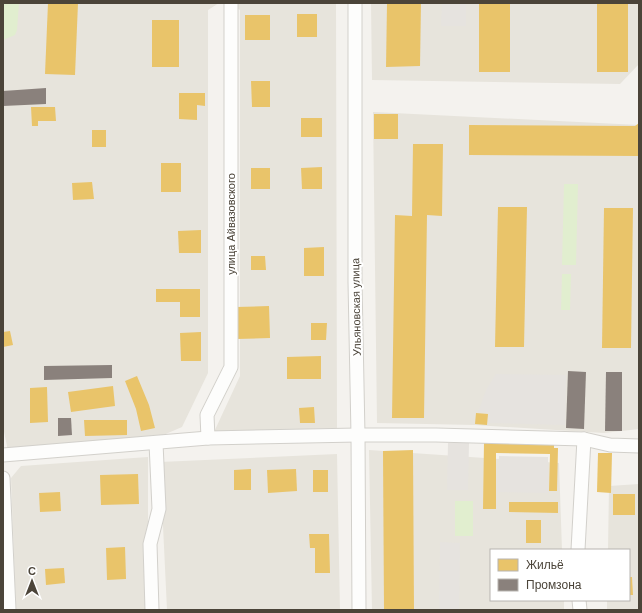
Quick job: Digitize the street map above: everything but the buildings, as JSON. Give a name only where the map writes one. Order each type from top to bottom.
[{"type":"street","name":"улица Айвазовского","points":[[208,438],[208,415],[231,367],[231,3]]},
{"type":"street","name":"Ульяновская улица","points":[[355,3],[355,282],[359,610]]},
{"type":"street","points":[[3,455],[208,438],[358,435],[436,434],[584,439],[610,445],[639,446]]},
{"type":"street","points":[[578,549],[584,439]]},
{"type":"street","points":[[152,610],[150,544],[159,509],[156,443]]},
{"type":"street","points":[[3,478],[9,610]]},
{"type":"shaded area","points":[[3,3],[219,3],[208,10],[208,373],[182,427],[140,445],[8,451],[3,427]]},
{"type":"shaded area","points":[[230,3],[336,3],[337,428],[214,432],[240,376],[240,10]]},
{"type":"shaded area","points":[[371,3],[639,3],[639,64],[620,84],[372,80]]},
{"type":"shaded area","points":[[442,3],[466,3],[466,26],[441,26]]},
{"type":"shaded area","points":[[373,112],[639,125],[639,429],[604,433],[475,425],[377,423]]},
{"type":"shaded area","points":[[496,374],[566,375],[565,425],[489,423],[490,412],[478,412],[486,390]]},
{"type":"shaded area","points":[[448,443],[469,443],[468,490],[447,490]]},
{"type":"shaded area","points":[[369,450],[559,463],[562,549],[490,549],[490,601],[564,601],[564,610],[372,610]]},
{"type":"shaded area","points":[[337,454],[340,610],[167,610],[160,462]]},
{"type":"shaded area","points":[[499,456],[548,457],[548,493],[498,492]]},
{"type":"shaded area","points":[[148,457],[148,610],[16,610],[11,478],[21,466]]},
{"type":"shaded area","points":[[639,484],[639,610],[607,610],[607,601],[630,601],[630,549],[608,549],[609,486]]},
{"type":"shaded area","points":[[440,542],[460,543],[459,610],[439,610]]},
{"type":"green space","points":[[3,3],[19,3],[17,30],[15,35],[3,40]]},
{"type":"green space","points":[[564,184],[578,184],[576,265],[562,265]]},
{"type":"green space","points":[[562,274],[571,274],[570,310],[561,310]]},
{"type":"green space","points":[[455,501],[473,501],[473,536],[455,536]]}]
